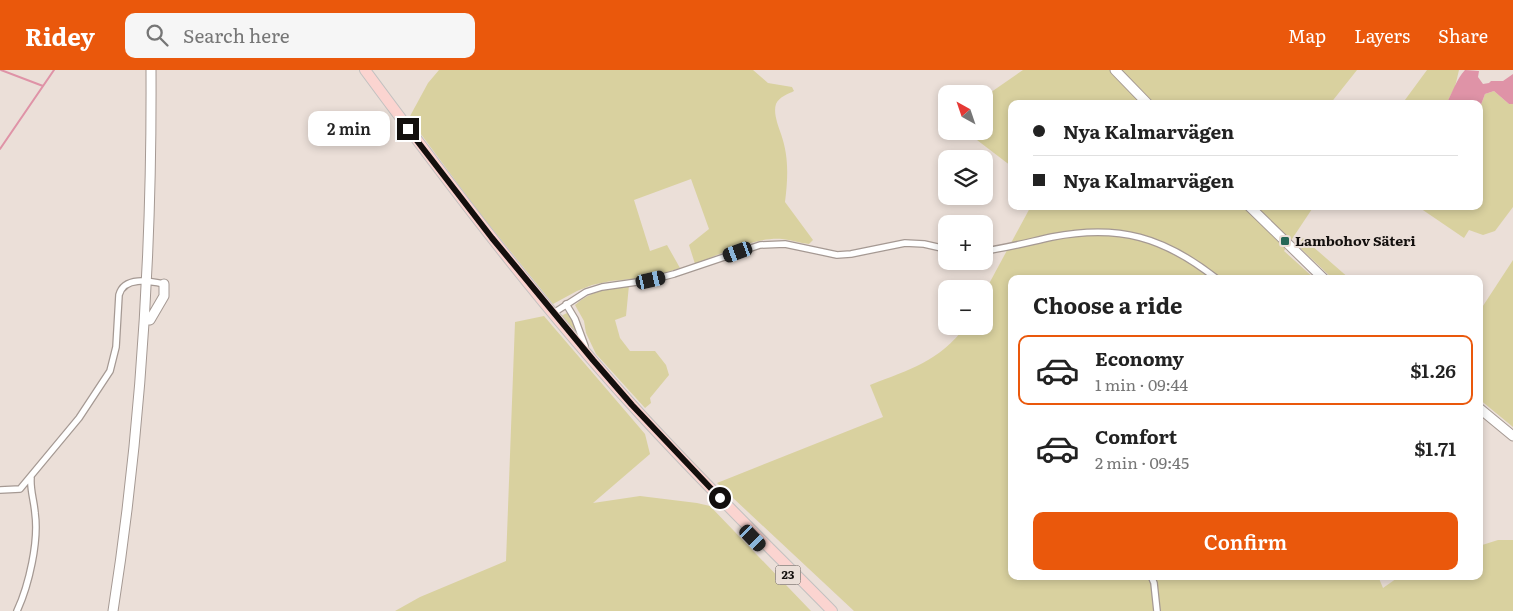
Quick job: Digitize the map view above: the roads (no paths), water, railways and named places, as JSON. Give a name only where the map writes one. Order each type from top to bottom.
[{"type":"main road","points":[[119,611],[134,501],[150,320],[151,70]]},
{"type":"main road","points":[[113,611],[128,501],[150,281],[156,188],[156,70]]},
{"type":"main road","name":"23","points":[[360,70],[472,219],[552,314],[632,405],[720,498],[832,611]]},
{"type":"main road","name":"23","points":[[365,70],[475,217],[628,407],[823,611]]},
{"type":"main road","points":[[1115,70],[1144,100]]},
{"type":"main road","points":[[1253,210],[1320,275]]},
{"type":"main road","points":[[150,320],[164,296],[164,284]]},
{"type":"main road","points":[[1483,411],[1513,436]]},
{"type":"street","points":[[993,249],[1073,233],[1113,232],[1142,236],[1166,246],[1194,261],[1212,275]]},
{"type":"street","points":[[552,314],[586,292],[602,287],[651,280],[674,274],[749,248],[769,244],[791,245],[837,255],[905,244],[924,244],[938,247]]},
{"type":"street","points":[[0,490],[20,489],[31,478],[79,418],[110,371],[116,347],[120,290],[130,282],[150,281],[164,284]]},
{"type":"street","points":[[566,304],[576,319],[582,341],[593,360]]},
{"type":"street","points":[[17,611],[26,586],[34,545],[35,512],[30,491],[31,478]]},
{"type":"street","points":[[1153,580],[1157,611]]},
{"type":"waterway","points":[[1,70],[43,86]]},
{"type":"waterway","points":[[0,149],[54,70]]},
{"type":"place","name":"Lambohov Säteri","points":[[1285,241]]}]
